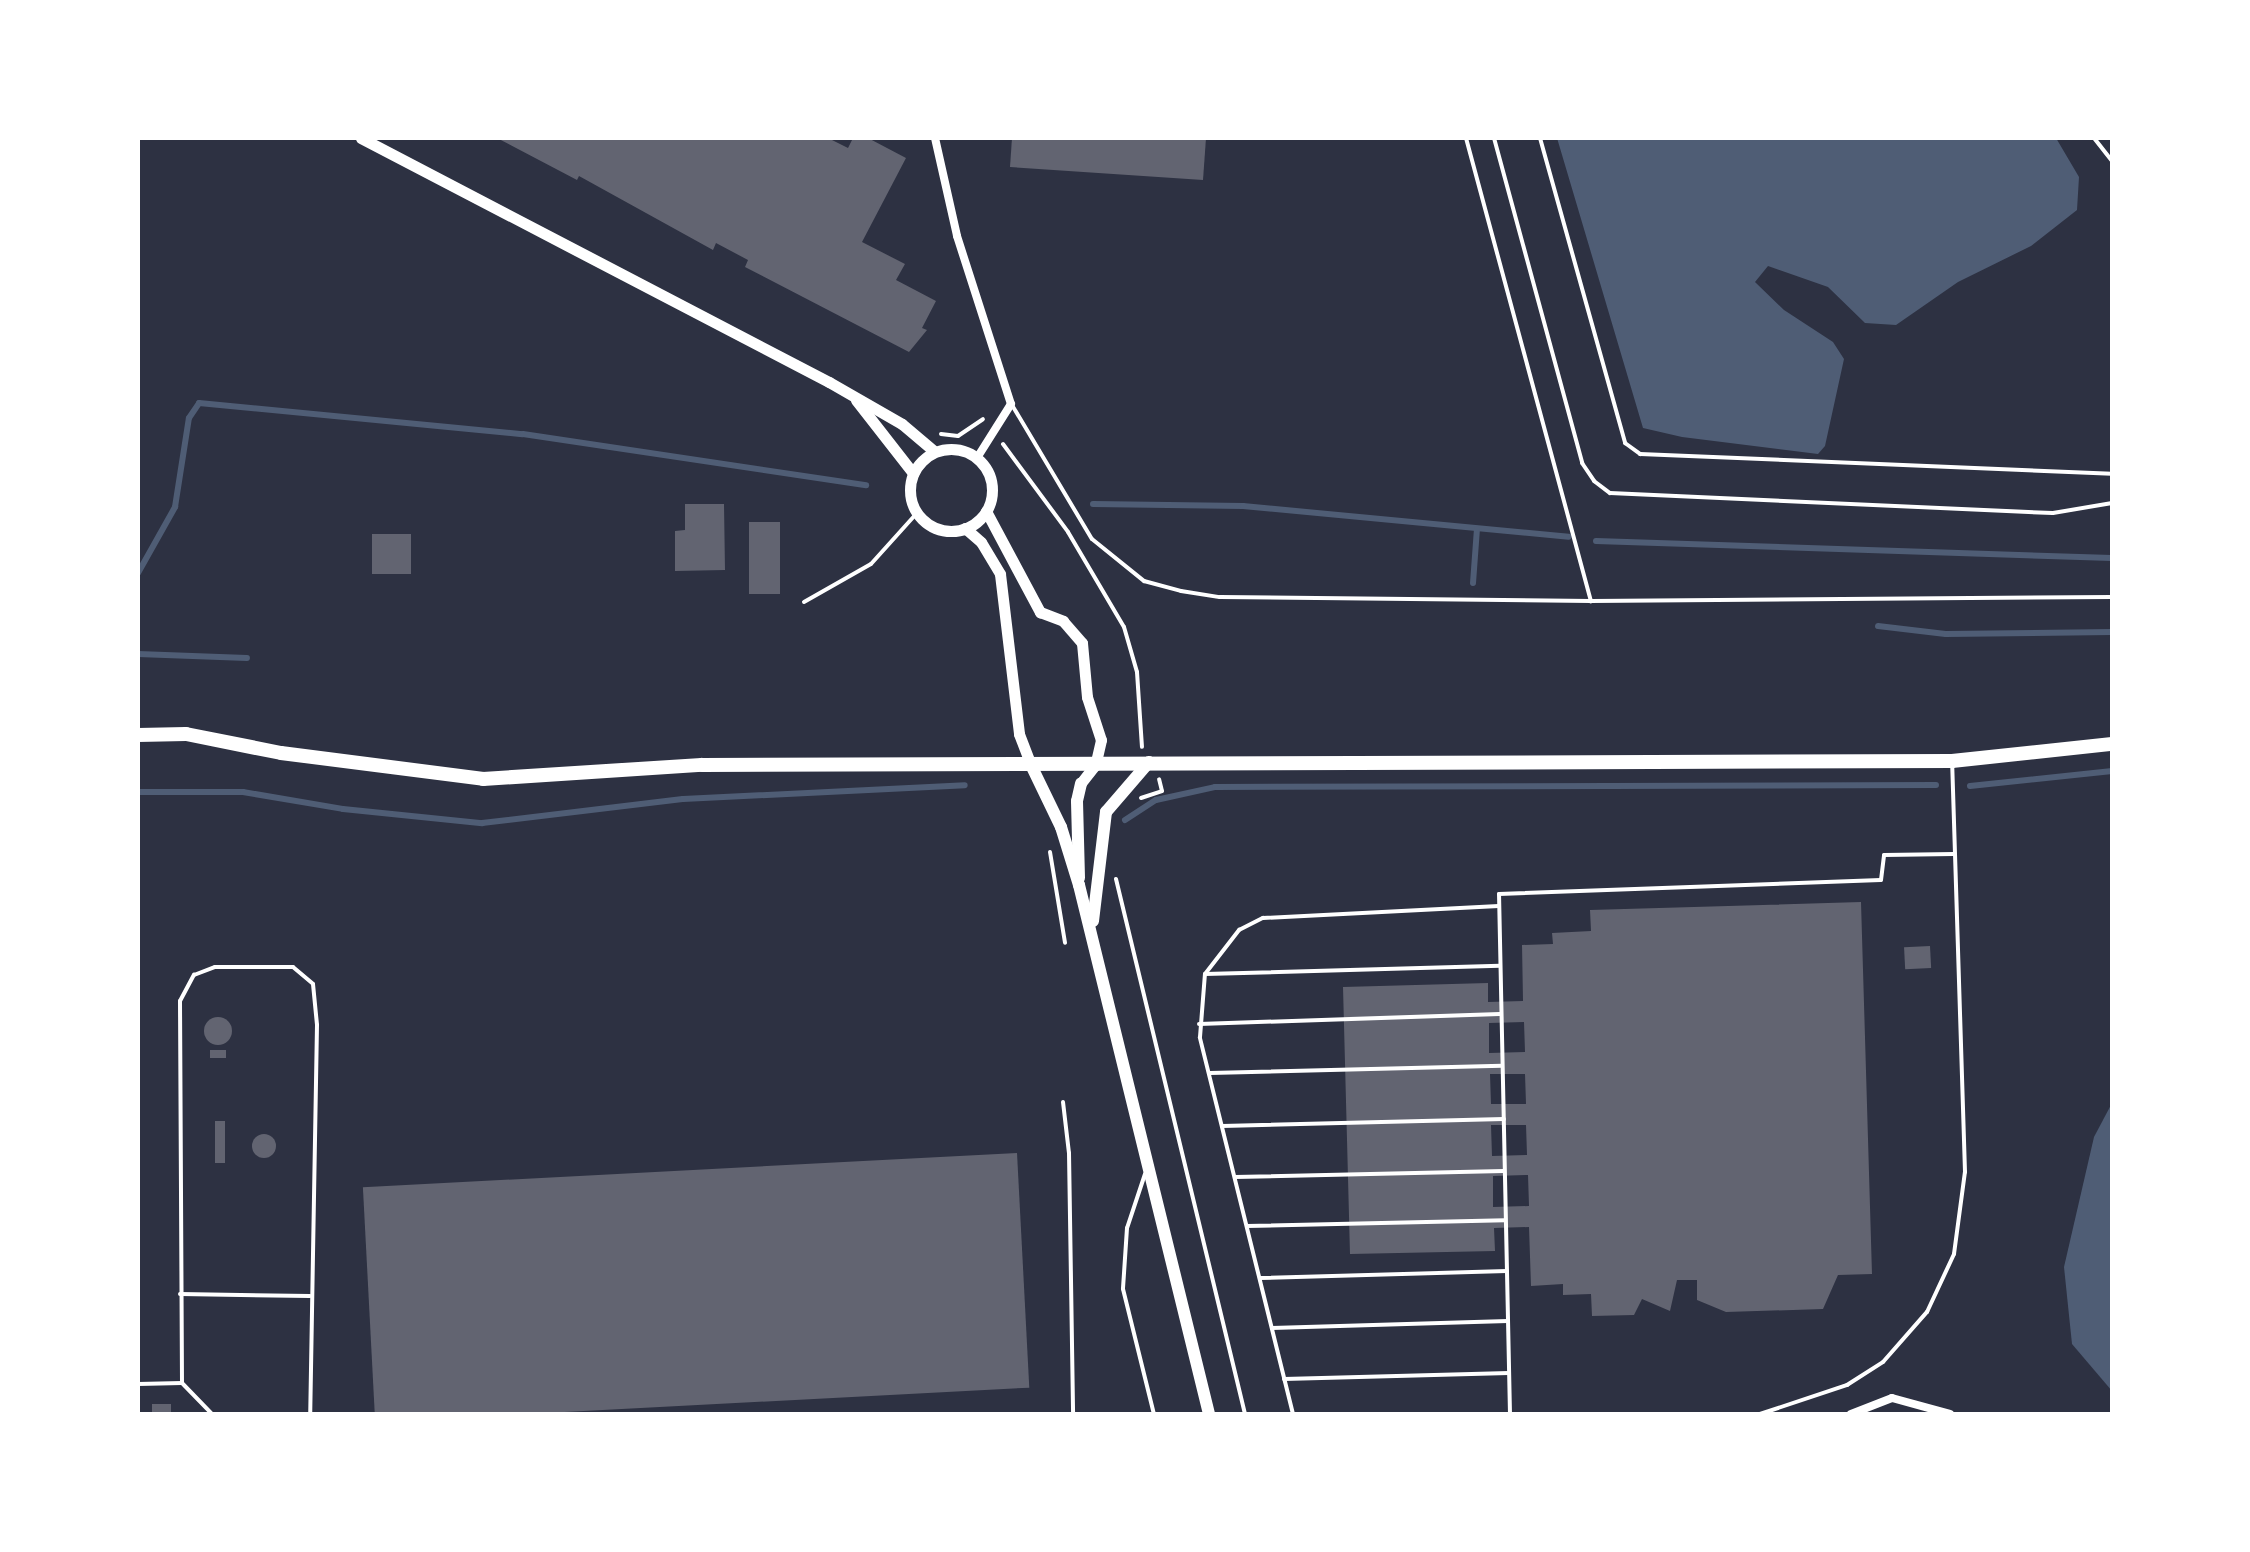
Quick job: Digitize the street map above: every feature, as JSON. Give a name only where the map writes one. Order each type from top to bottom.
[{"type":"main road","points":[[138,735],[186,734],[281,753],[483,779],[702,765],[1095,765],[1152,761],[1952,761],[2112,744]]},
{"type":"main road","points":[[1092,941],[1098,847],[1106,812],[1152,761]]},
{"type":"main road","points":[[1031,765],[1061,827],[1079,885],[1209,1414]]},
{"type":"main road","points":[[1079,885],[1077,801],[1081,783]]},
{"type":"street","points":[[361,138],[853,397],[902,424],[935,452]]},
{"type":"street","points":[[935,138],[957,236],[1011,404],[977,458]]},
{"type":"street","points":[[853,397],[913,473]]},
{"type":"street","points":[[957,449],[977,458],[992,488],[986,511],[965,528],[944,530],[917,513],[910,493],[913,473],[935,452],[957,449]]},
{"type":"street","points":[[986,511],[1040,612],[1063,621],[1082,643],[1087,697],[1101,740],[1095,765],[1081,783]]},
{"type":"street","points":[[965,528],[981,542],[1000,574],[1019,734],[1031,765]]},
{"type":"street","points":[[1851,1414],[1892,1398],[1950,1414]]},
{"type":"lane","points":[[1466,138],[1591,601]]},
{"type":"lane","points":[[1540,138],[1625,443],[1640,454],[2112,474]]},
{"type":"lane","points":[[2094,138],[2112,161]]},
{"type":"lane","points":[[1011,404],[1092,539],[1144,581],[1220,597],[1591,601],[2112,597]]},
{"type":"lane","points":[[804,602],[871,564],[917,513]]},
{"type":"lane","points":[[1760,1414],[1847,1385],[1883,1362],[1918,1324],[1948,1272],[1959,1234],[1965,1172],[1952,761]]},
{"type":"lane","points":[[1510,1414],[1499,894],[1881,880],[1884,855],[1954,854]]},
{"type":"lane","points":[[1293,1414],[1199,1024],[1205,974],[1239,930],[1263,918],[1499,906]]},
{"type":"lane","points":[[1205,974],[1500,966]]},
{"type":"lane","points":[[212,1414],[182,1383],[180,1001],[194,975],[215,967],[293,967],[313,984],[317,1025],[310,1414]]},
{"type":"lane","points":[[1199,1024],[1502,1014]]},
{"type":"lane","points":[[1210,1073],[1502,1066]]},
{"type":"lane","points":[[1063,1102],[1069,1153],[1073,1414]]},
{"type":"lane","points":[[1222,1126],[1504,1119]]},
{"type":"lane","points":[[1148,1164],[1127,1228],[1123,1289],[1154,1414]]},
{"type":"lane","points":[[1235,1177],[1505,1171]]},
{"type":"lane","points":[[1247,1226],[1506,1220]]},
{"type":"lane","points":[[1260,1278],[1507,1271]]},
{"type":"lane","points":[[180,1294],[311,1296]]},
{"type":"lane","points":[[1272,1328],[1508,1321]]},
{"type":"lane","points":[[1284,1379],[1509,1373]]},
{"type":"lane","points":[[138,1384],[182,1383]]},
{"type":"path","points":[[1494,138],[1582,463],[1594,481],[1610,493],[2053,513],[2112,503]]},
{"type":"path","points":[[1003,444],[1068,532],[1124,627],[1137,672],[1142,748],[1152,761],[1162,791],[1137,800]]},
{"type":"path","points":[[1114,870],[1245,1414]]},
{"type":"water","points":[[1557,138],[2056,138],[2079,177],[2077,210],[2031,246],[1958,282],[1896,325],[1865,323],[1828,287],[1768,266],[1755,282],[1784,310],[1833,342],[1844,359],[1825,446],[1818,454],[1682,437],[1643,428]]},
{"type":"water","points":[[2112,1103],[2112,1391],[2072,1344],[2064,1267],[2094,1137]]},
{"type":"building","points":[[497,138],[828,138],[848,148],[853,138],[868,138],[906,158],[862,242],[905,264],[896,280],[936,301],[922,328],[927,330],[909,352],[745,267],[748,260],[716,243],[713,250],[579,176],[577,180]]},
{"type":"building","points":[[1012,138],[1206,138],[1203,180],[1010,167]]},
{"type":"building","points":[[685,504],[724,504],[725,570],[675,571],[675,531],[685,530]]},
{"type":"building","points":[[749,522],[780,522],[780,594],[749,594]]},
{"type":"building","points":[[372,534],[411,534],[411,574],[372,574]]},
{"type":"building","points":[[1861,902],[1872,1274],[1838,1275],[1823,1309],[1726,1312],[1697,1300],[1697,1280],[1677,1280],[1670,1311],[1642,1299],[1634,1315],[1592,1316],[1591,1294],[1563,1295],[1563,1284],[1531,1286],[1529,1227],[1494,1228],[1495,1251],[1350,1254],[1343,987],[1488,983],[1488,1002],[1523,1001],[1522,945],[1553,944],[1552,933],[1591,931],[1590,910]],"holes":[[[1524,1022],[1525,1052],[1489,1053],[1489,1023]],[[1490,1074],[1525,1074],[1526,1104],[1491,1104]],[[1491,1125],[1526,1125],[1527,1155],[1492,1156]],[[1528,1175],[1529,1206],[1493,1207],[1493,1176]]]},
{"type":"building","points":[[1930,946],[1931,968],[1905,969],[1904,947]]},
{"type":"building","points":[[218,1017],[228,1021],[232,1031],[228,1041],[218,1045],[208,1041],[204,1031],[208,1021]]},
{"type":"building","points":[[210,1050],[226,1050],[226,1058],[210,1058]]},
{"type":"building","points":[[215,1121],[225,1121],[225,1163],[215,1163]]},
{"type":"building","points":[[264,1134],[275,1141],[276,1146],[269,1157],[264,1158],[253,1151],[252,1146],[259,1135]]},
{"type":"building","points":[[1017,1153],[1029,1388],[527,1414],[375,1414],[363,1187]]},
{"type":"building","points":[[152,1404],[171,1404],[171,1412],[152,1412]]},
{"type":"waterway","points":[[138,573],[175,507],[189,418],[199,403],[523,434],[866,485]]},
{"type":"waterway","points":[[1093,504],[1243,506],[1569,537]]},
{"type":"waterway","points":[[1473,583],[1477,529]]},
{"type":"waterway","points":[[1596,541],[2112,558]]},
{"type":"waterway","points":[[1878,626],[1946,634],[2112,632]]},
{"type":"waterway","points":[[138,654],[247,658]]},
{"type":"waterway","points":[[1970,786],[2112,771]]},
{"type":"waterway","points":[[138,792],[243,792],[343,809],[482,823],[683,799],[965,785]]},
{"type":"waterway","points":[[1125,820],[1156,800],[1215,787],[1936,785]]}]
